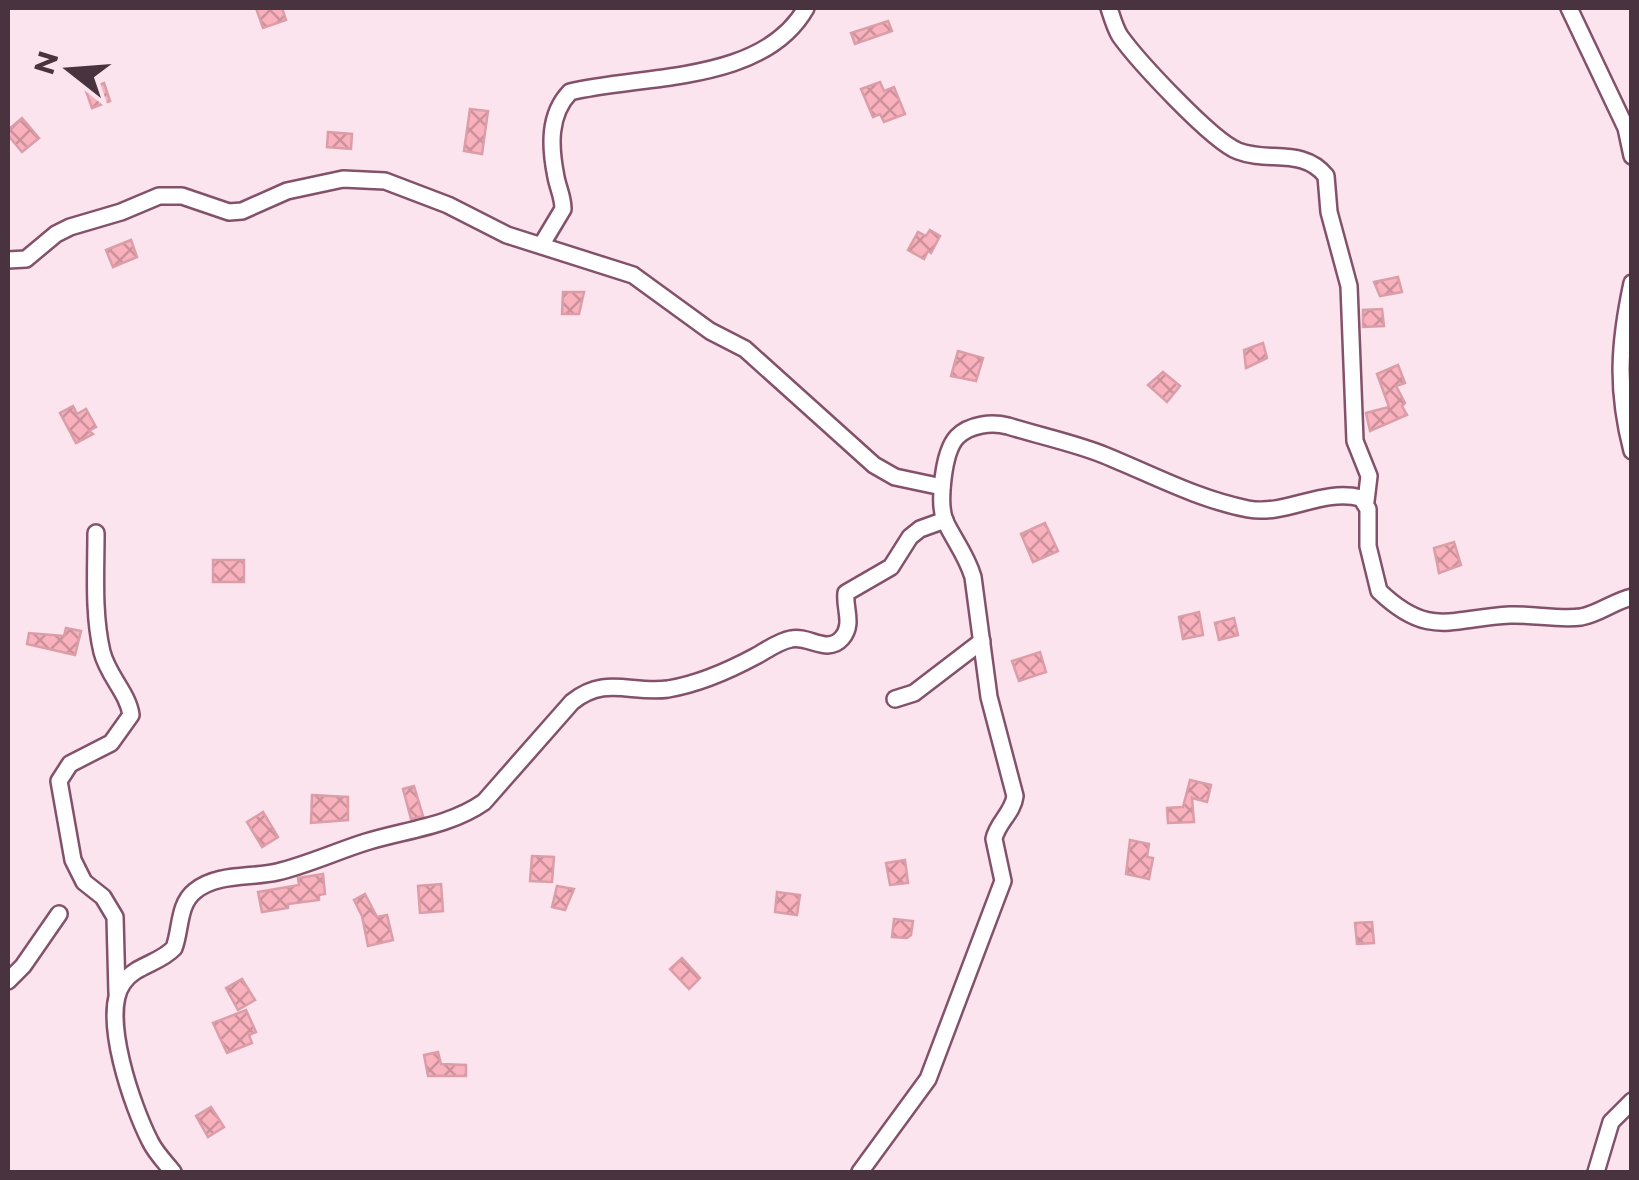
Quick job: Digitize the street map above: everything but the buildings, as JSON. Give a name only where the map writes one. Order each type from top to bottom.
[{"type":"street","points":[[542,244],[563,209],[552,135],[556,111],[570,92],[653,82],[721,65],[789,33],[806,8]]},
{"type":"street","points":[[1109,8],[1118,34],[1225,143],[1238,151],[1285,156],[1312,164],[1326,176],[1329,212],[1349,286],[1355,441],[1369,476],[1368,546],[1379,591],[1414,616],[1434,622],[1464,623],[1507,615],[1578,618],[1632,596]]},
{"type":"street","points":[[1569,8],[1626,128],[1632,156]]},
{"type":"street","points":[[8,260],[26,258],[70,227],[160,196],[182,196],[229,212],[242,211],[287,192],[343,179],[385,181],[508,235],[633,276],[710,331],[745,349],[874,465],[895,477],[942,487]]},
{"type":"street","points":[[1632,283],[1619,364],[1620,398],[1632,451]]},
{"type":"street","points":[[860,1172],[928,1079],[1002,882],[994,839],[1014,806],[1015,796],[989,697],[968,561],[945,520],[942,487],[957,438],[994,423],[1099,453],[1151,477],[1265,511],[1320,496],[1343,495],[1366,501]]},
{"type":"street","points":[[117,993],[133,972],[160,960],[174,948],[185,903],[192,892],[227,878],[288,869],[468,813],[484,802],[587,690],[600,686],[667,689],[719,673],[786,640],[805,638],[834,644],[841,640],[848,626],[846,593],[890,567],[910,536],[945,520]]},
{"type":"street","points":[[96,534],[97,620],[102,651],[131,716],[112,743],[70,764],[58,781],[73,860],[84,882],[104,897],[115,917],[116,1028],[122,1064],[151,1144],[173,1172]]},
{"type":"street","points":[[895,699],[914,693],[982,641]]},
{"type":"street","points":[[8,981],[59,914]]},
{"type":"street","points":[[1596,1172],[1611,1122],[1630,1104]]}]
